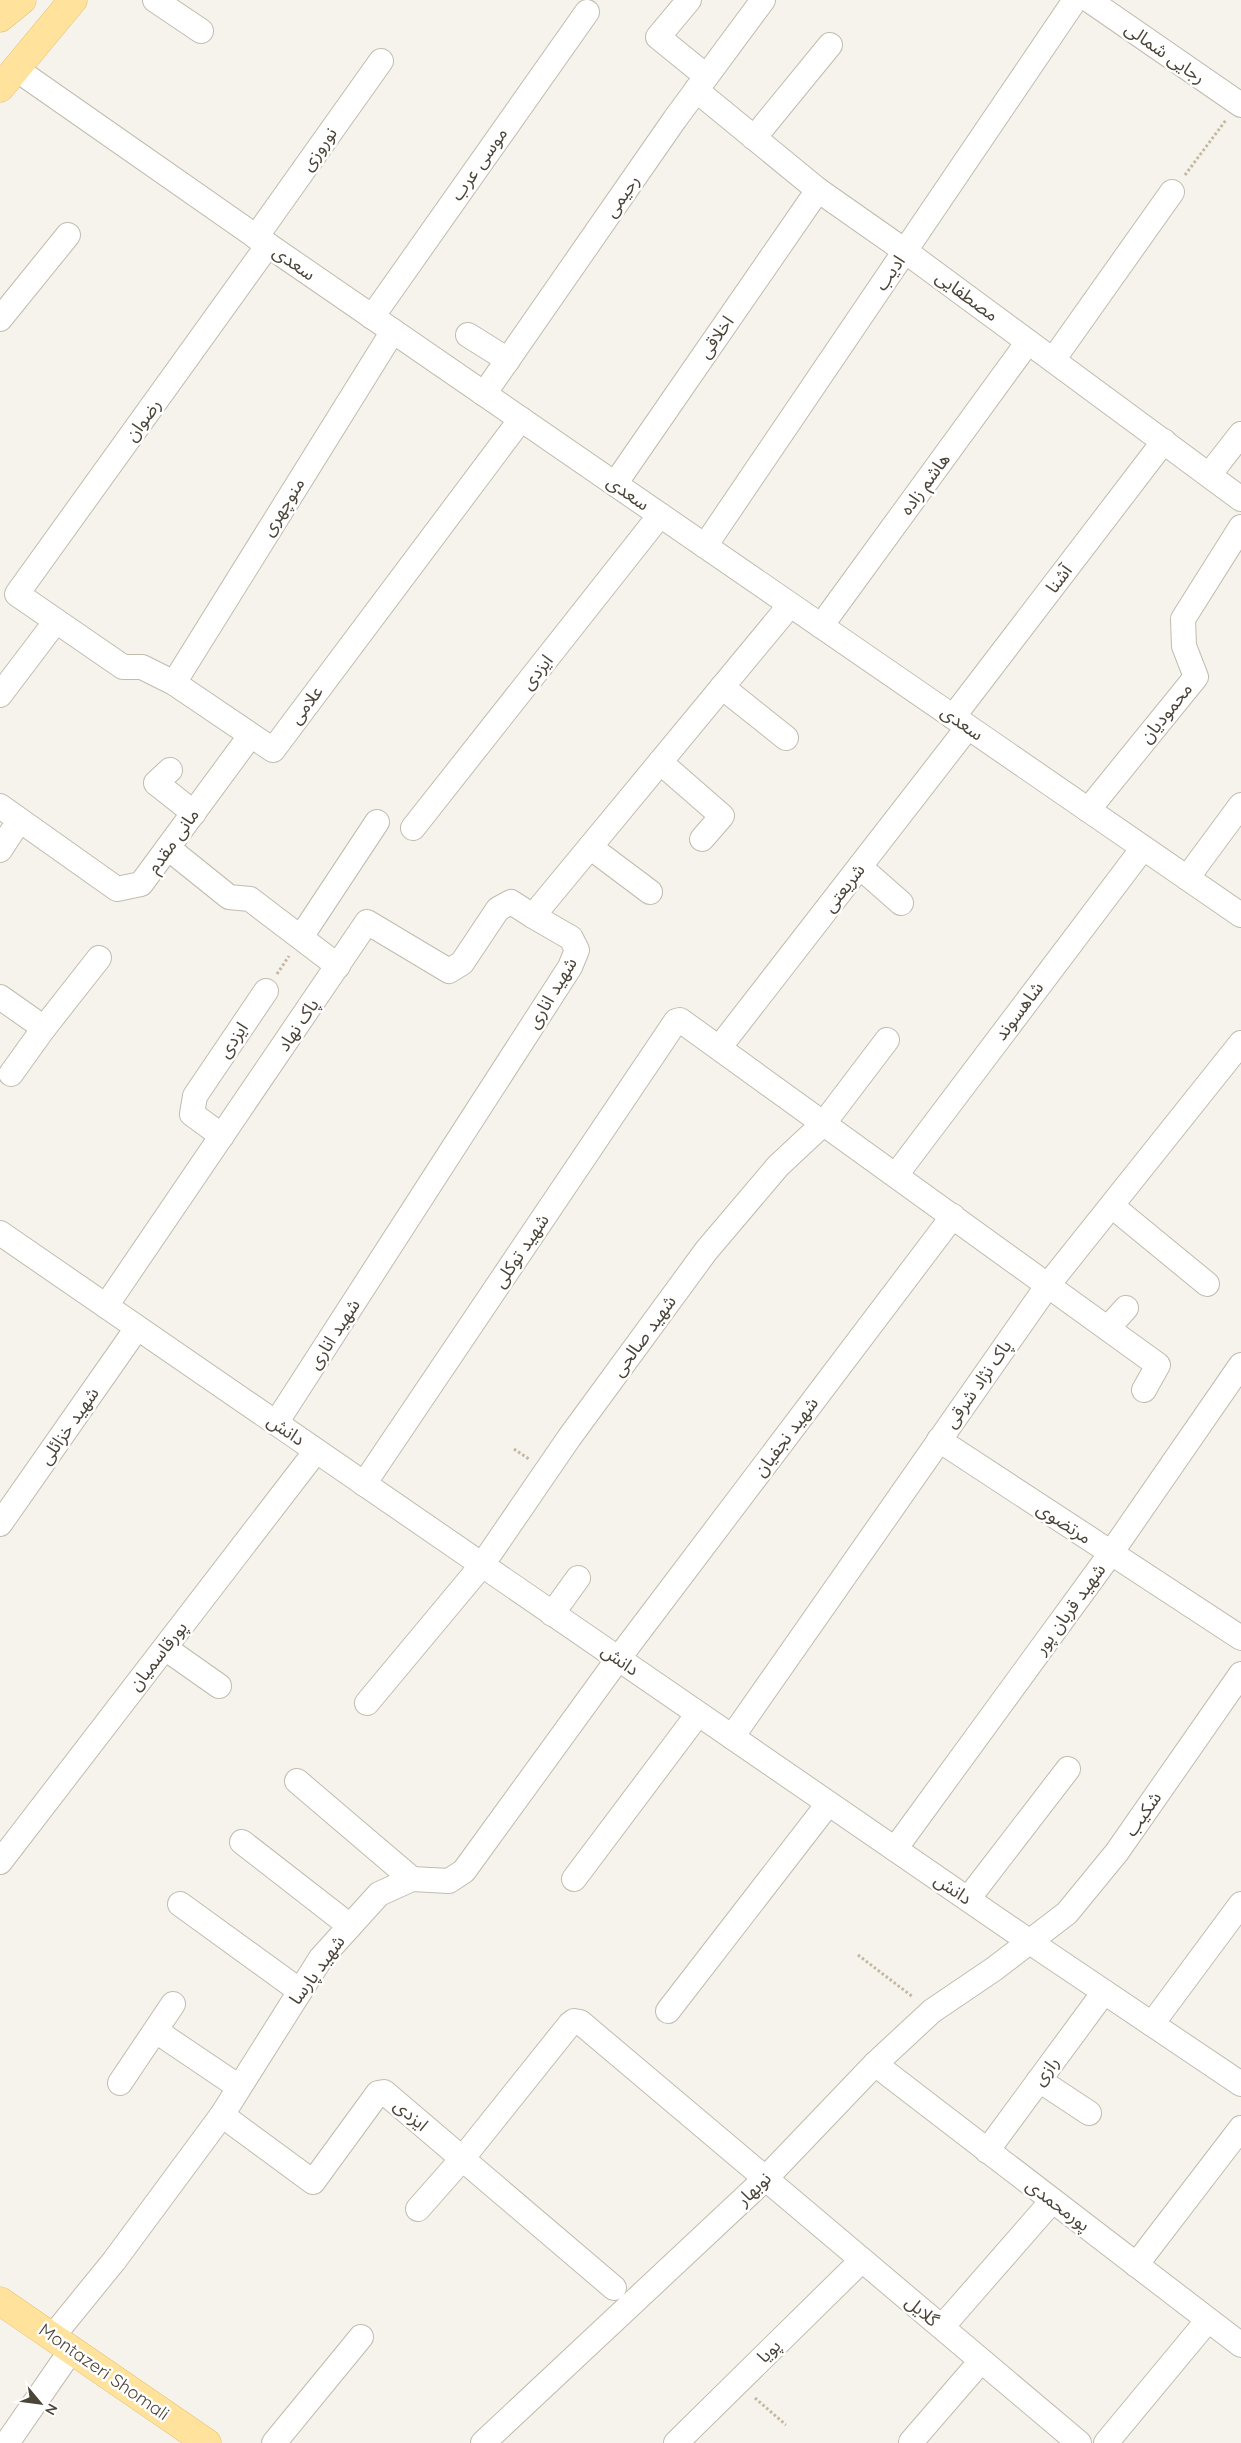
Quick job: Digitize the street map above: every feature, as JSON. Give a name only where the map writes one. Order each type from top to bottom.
[{"type":"main road","points":[[0,18],[22,0]]},
{"type":"main road","points":[[8,79],[73,0]]},
{"type":"main road","name":"Montazeri Shomali","points":[[0,2301],[62,2343],[198,2441]]},
{"type":"street","points":[[155,0],[201,31]]},
{"type":"street","name":"مصطفایی","points":[[689,0],[658,37],[754,138],[818,190],[905,251],[1241,499]]},
{"type":"street","name":"رحیمی","points":[[484,394],[701,83],[763,0]]},
{"type":"street","name":"ادیب","points":[[705,546],[1075,0]]},
{"type":"street","name":"رجایی شمالی","points":[[1089,0],[1240,105]]},
{"type":"street","name":"موسی عرب","points":[[372,317],[587,12]]},
{"type":"street","points":[[754,138],[830,45]]},
{"type":"street","name":"نوروزی","points":[[262,241],[382,61]]},
{"type":"street","name":"سعدی","points":[[8,79],[262,241],[1241,915]]},
{"type":"street","name":"اخلاقی","points":[[614,484],[818,190]]},
{"type":"street","points":[[1053,360],[1172,192]]},
{"type":"street","points":[[0,319],[68,235]]},
{"type":"street","name":"رضوان","points":[[17,594],[262,241]]},
{"type":"street","name":"منوچهری","points":[[174,683],[393,331]]},
{"type":"street","points":[[468,335],[508,360]]},
{"type":"street","name":"هاشم زاده","points":[[821,626],[1028,342]]},
{"type":"street","name":"علامی","points":[[17,594],[123,668],[142,667],[174,683],[273,750],[521,419]]},
{"type":"street","points":[[1209,475],[1241,434]]},
{"type":"street","name":"آشنا","points":[[961,722],[1164,441]]},
{"type":"street","name":"ایزدی","points":[[413,828],[660,515]]},
{"type":"street","name":"محمودیان","points":[[1088,810],[1196,677],[1184,646],[1183,619],[1241,527]]},
{"type":"street","points":[[533,916],[790,605]]},
{"type":"street","points":[[0,695],[56,621]]},
{"type":"street","points":[[722,687],[786,738]]},
{"type":"street","name":"شریعتی","points":[[719,1048],[860,867],[961,722]]},
{"type":"street","name":"مانی مقدم","points":[[0,806],[117,889],[141,884],[250,736]]},
{"type":"street","points":[[660,762],[722,816],[702,839]]},
{"type":"street","points":[[170,770],[156,783],[194,813]]},
{"type":"street","points":[[1187,878],[1241,805]]},
{"type":"street","points":[[0,850],[19,821]]},
{"type":"street","points":[[301,937],[377,822]]},
{"type":"street","points":[[590,847],[650,892]]},
{"type":"street","points":[[168,848],[229,897],[250,899],[338,966]]},
{"type":"street","name":"شاهسوند","points":[[896,1175],[1143,848]]},
{"type":"street","points":[[860,867],[901,903]]},
{"type":"street","name":"پاک نهاد","points":[[106,1306],[368,922],[448,971],[462,963],[498,909],[511,902],[533,916]]},
{"type":"street","name":"شهید اناری","points":[[276,1423],[570,967],[578,950],[571,938],[533,916]]},
{"type":"street","points":[[12,1074],[44,1028],[99,958]]},
{"type":"street","name":"ایزدی","points":[[222,1136],[192,1114],[195,1096],[266,991]]},
{"type":"street","points":[[0,997],[44,1028]]},
{"type":"street","name":"شهید توکلی","points":[[364,1484],[676,1021],[680,1020],[719,1048]]},
{"type":"street","points":[[824,1122],[887,1040]]},
{"type":"street","name":"پاک نژاد شرقی","points":[[732,1737],[1048,1285],[1241,1044]]},
{"type":"street","points":[[719,1048],[1158,1365],[1144,1390]]},
{"type":"street","name":"شهید صالحی","points":[[367,1703],[482,1565],[569,1438],[706,1251],[778,1166],[824,1122]]},
{"type":"street","points":[[1112,1206],[1207,1284]]},
{"type":"street","name":"شهید نجفیان","points":[[618,1659],[954,1216]]},
{"type":"street","name":"دانش","points":[[0,1233],[895,1850],[1241,2084]]},
{"type":"street","points":[[1108,1328],[1126,1308]]},
{"type":"street","name":"شهید خزائلی","points":[[0,1524],[138,1328]]},
{"type":"street","name":"شهید قربان پور","points":[[895,1850],[1111,1553],[1241,1366]]},
{"type":"street","name":"مرتضوی","points":[[939,1440],[1241,1638]]},
{"type":"street","name":"پورقاسمیان","points":[[0,1862],[316,1451]]},
{"type":"street","points":[[552,1614],[578,1578]]},
{"type":"street","points":[[165,1648],[219,1686]]},
{"type":"street","name":"شهید پارسا","points":[[7,2443],[62,2343],[114,2261],[222,2115],[321,1958],[379,1894],[412,1879],[449,1881],[464,1871],[618,1659]]},
{"type":"street","name":"شکیب","points":[[1030,1942],[1067,1913],[1117,1852],[1241,1674]]},
{"type":"street","points":[[574,1879],[698,1714]]},
{"type":"street","points":[[968,1899],[1068,1769]]},
{"type":"street","points":[[297,1780],[412,1879]]},
{"type":"street","points":[[668,2011],[828,1804]]},
{"type":"street","points":[[242,1842],[350,1926]]},
{"type":"street","points":[[180,1904],[300,1991]]},
{"type":"street","points":[[1152,2024],[1241,1904]]},
{"type":"street","name":"نوبهار","points":[[483,2443],[766,2178],[874,2064],[932,2011],[1030,1942]]},
{"type":"street","name":"رازی","points":[[987,2150],[1104,1992]]},
{"type":"street","points":[[120,2083],[173,2004]]},
{"type":"street","name":"گلایل","points":[[462,2159],[574,2021],[580,2022],[1079,2443]]},
{"type":"street","points":[[156,2031],[239,2088]]},
{"type":"street","name":"پورمحمدی","points":[[874,2064],[1241,2346]]},
{"type":"street","points":[[1039,2080],[1089,2113]]},
{"type":"street","name":"ایزدی","points":[[222,2115],[312,2182],[382,2091],[614,2288]]},
{"type":"street","points":[[1136,2265],[1241,2128]]},
{"type":"street","points":[[418,2209],[462,2159]]},
{"type":"street","points":[[942,2327],[1052,2201]]},
{"type":"street","name":"پویا","points":[[676,2443],[862,2260]]},
{"type":"street","points":[[1106,2443],[1208,2320]]},
{"type":"street","points":[[274,2443],[361,2337]]},
{"type":"street","points":[[911,2442],[981,2361]]},
{"type":"path","points":[[1172,192],[1240,105]]},
{"type":"path","points":[[266,991],[301,937]]},
{"type":"path","points":[[858,1954],[932,2011]]},
{"type":"path","points":[[737,2383],[786,2425]]}]
